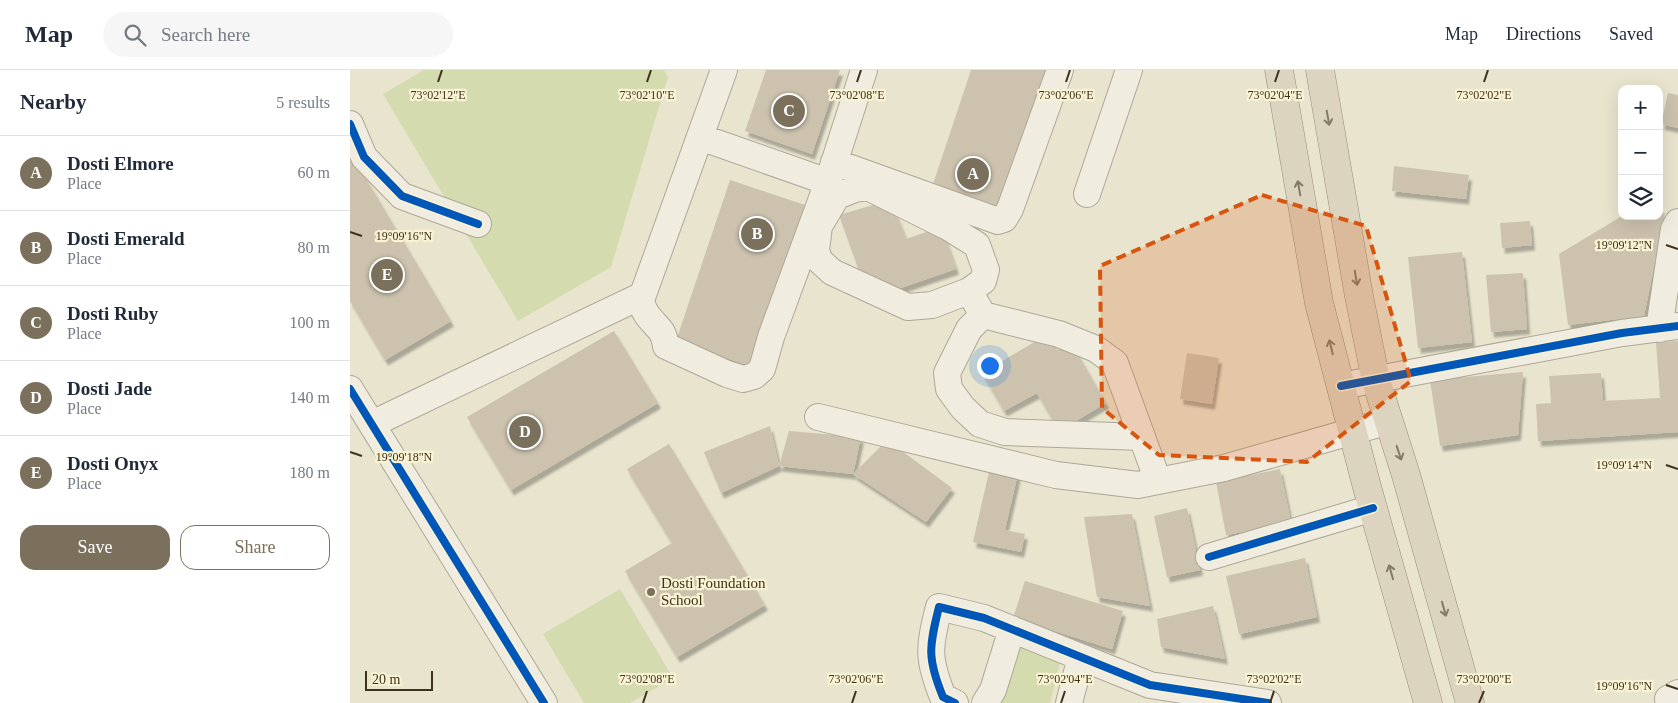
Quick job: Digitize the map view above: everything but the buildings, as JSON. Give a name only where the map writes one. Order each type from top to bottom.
[{"type":"highway","points":[[1279,70],[1319,303],[1373,508],[1428,703]]},
{"type":"highway","points":[[1320,70],[1359,296],[1376,381],[1409,485],[1470,703]]},
{"type":"street","points":[[724,70],[641,300],[649,318],[662,332],[666,346],[727,374],[743,378],[754,376],[762,369],[831,172],[864,70]]},
{"type":"street","points":[[700,137],[831,172],[998,221],[1004,219],[1010,209],[1060,70]]},
{"type":"street","points":[[1087,194],[1129,70]]},
{"type":"street","points":[[350,124],[364,157],[402,196],[478,224]]},
{"type":"street","points":[[868,187],[948,227],[977,244],[986,270],[983,281],[969,291],[932,305],[908,307],[832,272],[820,261],[816,251],[819,226],[836,196],[855,189],[868,187]]},
{"type":"street","points":[[1340,386],[1376,381],[1511,353],[1622,333],[1668,327],[1674,229],[1678,222]]},
{"type":"street","points":[[969,291],[983,315],[1060,334],[1096,349],[1115,363],[1158,481]]},
{"type":"street","points":[[372,424],[643,295]]},
{"type":"street","points":[[983,315],[969,329],[947,374],[949,389],[963,408],[980,424],[1005,432],[1142,437]]},
{"type":"street","points":[[350,389],[544,703]]},
{"type":"street","points":[[818,417],[1056,475],[1138,485],[1224,468],[1389,421]]},
{"type":"street","points":[[1209,557],[1373,508]]},
{"type":"street","points":[[955,703],[943,698],[934,676],[930,655],[932,634],[939,607],[984,618],[1179,696],[1268,703]]},
{"type":"street","points":[[985,703],[993,690],[1012,629]]},
{"type":"street","points":[[1069,703],[1081,656]]},
{"type":"highlighted area","points":[[1262,195],[1366,226],[1411,381],[1307,462],[1159,455],[1102,408],[1100,266]]},
{"type":"green space","points":[[424,70],[664,70],[668,77],[611,267],[518,321],[383,94]]},
{"type":"green space","points":[[620,589],[673,678],[630,703],[584,703],[543,634]]},
{"type":"green space","points":[[1016,643],[1061,659],[1050,703],[999,703]]},
{"type":"cycle path","points":[[350,124],[364,157],[402,196],[478,224]]},
{"type":"cycle path","points":[[1341,386],[1622,333],[1678,326]]},
{"type":"cycle path","points":[[350,389],[544,703]]},
{"type":"cycle path","points":[[1209,557],[1373,508]]},
{"type":"cycle path","points":[[955,703],[943,697],[932,662],[933,632],[939,607],[984,618],[1150,685],[1268,703]]},
{"type":"place","name":"Dosti Ruby","points":[[789,111]]},
{"type":"place","name":"Dosti Elmore","points":[[973,174]]},
{"type":"place","name":"Dosti Emerald","points":[[757,234]]},
{"type":"place","name":"Dosti Onyx","points":[[387,275]]},
{"type":"place","name":"Dosti Jade","points":[[525,432]]},
{"type":"place","name":"Dosti Foundation School","points":[[651,592]]}]
